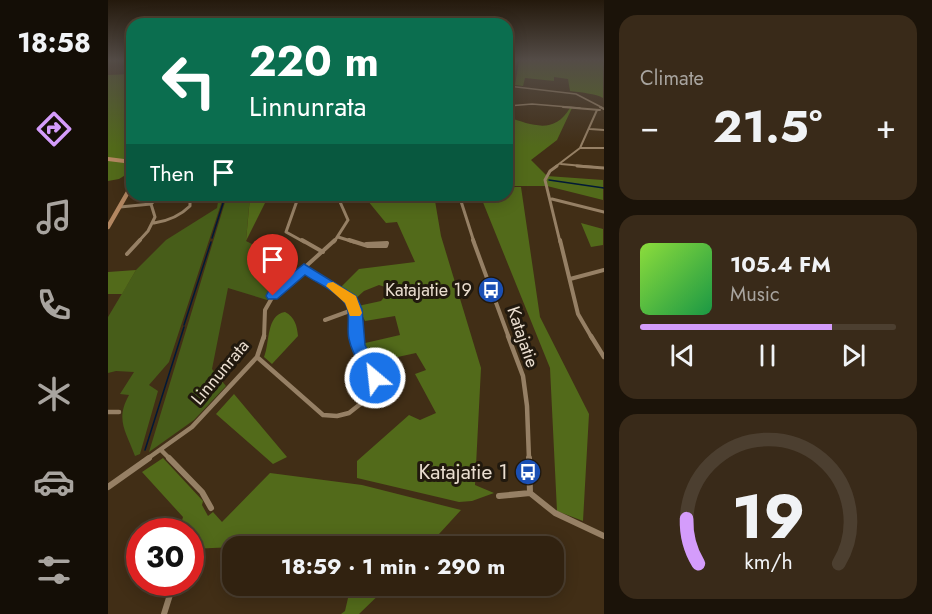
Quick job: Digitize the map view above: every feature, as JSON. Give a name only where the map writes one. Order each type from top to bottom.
[{"type":"street","points":[[539,90],[576,94],[603,109]]},
{"type":"street","points":[[513,106],[532,104],[603,109]]},
{"type":"street","points":[[597,110],[580,148],[550,171],[546,180],[578,314],[603,357]]},
{"type":"street","points":[[590,129],[603,130]]},
{"type":"street","points":[[580,148],[603,148]]},
{"type":"street","points":[[108,159],[126,161]]},
{"type":"street","points":[[561,164],[603,168]]},
{"type":"street","points":[[109,224],[126,196]]},
{"type":"street","points":[[551,199],[603,212]]},
{"type":"street","points":[[120,207],[152,204],[155,201]]},
{"type":"street","points":[[154,223],[163,223],[187,209],[190,201]]},
{"type":"street","points":[[297,201],[285,232],[324,252]]},
{"type":"street","name":"Linnunrata","points":[[108,487],[192,427],[257,357],[264,340],[267,304],[338,237],[348,218],[340,201]]},
{"type":"street","name":"Katajatie","points":[[461,201],[477,255],[523,376],[527,406],[530,493]]},
{"type":"street","points":[[127,254],[154,223],[155,208],[152,204]]},
{"type":"street","points":[[338,237],[366,244],[381,247],[386,246],[387,243],[366,244]]},
{"type":"street","points":[[257,357],[323,415],[335,417],[347,415],[370,398],[375,390],[375,378],[356,337],[355,309],[351,300],[304,268]]},
{"type":"street","points":[[570,279],[603,270]]},
{"type":"street","points":[[325,320],[355,309]]},
{"type":"street","points":[[108,412],[119,412]]},
{"type":"street","points":[[161,450],[202,492],[212,508]]},
{"type":"street","points":[[499,496],[530,493],[541,505],[603,536]]},
{"type":"street","points":[[164,614],[170,596]]},
{"type":"green space","points":[[108,90],[126,90],[126,175],[108,181]]},
{"type":"green space","points":[[603,90],[603,98],[592,94],[570,91]]},
{"type":"green space","points":[[572,108],[557,140],[531,160],[547,176],[603,180],[603,200],[547,186],[513,186],[513,119],[542,126],[557,122]]},
{"type":"green space","points":[[513,187],[521,187],[540,317],[589,414],[583,521],[557,511],[550,368],[482,201],[513,201]]},
{"type":"green space","points":[[222,201],[169,362],[149,385],[158,391],[140,454],[135,456],[122,419],[129,395],[120,394],[134,372],[108,373],[108,317],[136,270],[166,240],[217,208],[218,202]]},
{"type":"green space","points":[[225,201],[250,201],[246,241],[264,250],[262,254],[287,280],[267,300],[228,288],[212,369],[226,386],[194,420],[149,452]]},
{"type":"green space","points":[[250,201],[266,201],[246,241]]},
{"type":"green space","points":[[368,201],[435,201],[441,236],[481,368],[475,485],[494,493],[472,501],[459,502],[357,478],[357,461],[409,415],[420,420],[436,413],[415,374],[426,370],[416,353],[370,363],[361,344],[400,335],[395,316],[365,321],[358,306],[381,301],[387,294],[385,287],[379,285],[364,291],[354,300],[340,288],[359,269],[415,262],[397,222],[386,223]]},
{"type":"green space","points":[[581,223],[603,229],[603,245],[591,247]]},
{"type":"green space","points":[[136,270],[122,294],[108,294],[108,272]]},
{"type":"green space","points":[[285,312],[295,322],[298,336],[272,364],[264,357],[270,330],[275,318]]},
{"type":"green space","points":[[234,394],[287,457],[273,464],[216,414]]},
{"type":"green space","points":[[163,458],[203,501],[202,505],[208,516],[213,512],[222,522],[270,473],[362,485],[461,510],[437,536],[222,536],[222,548],[204,548],[204,518],[183,518],[142,472]]},
{"type":"green space","points":[[348,596],[378,596],[359,614],[341,614],[345,611]]},
{"type":"waterway","points":[[549,180],[604,188]]},
{"type":"waterway","points":[[212,238],[224,201]]},
{"type":"waterway","points":[[184,325],[211,242]]},
{"type":"waterway","points":[[145,450],[184,327]]},
{"type":"slow traffic","points":[[333,286],[351,300],[355,313]]},
{"type":"place","name":"Katajatie 19","points":[[491,290]]},
{"type":"place","name":"Katajatie 1","points":[[528,472]]},
{"type":"route","points":[[273,296],[304,268],[342,292],[351,300],[355,309],[358,346],[375,378]]}]
